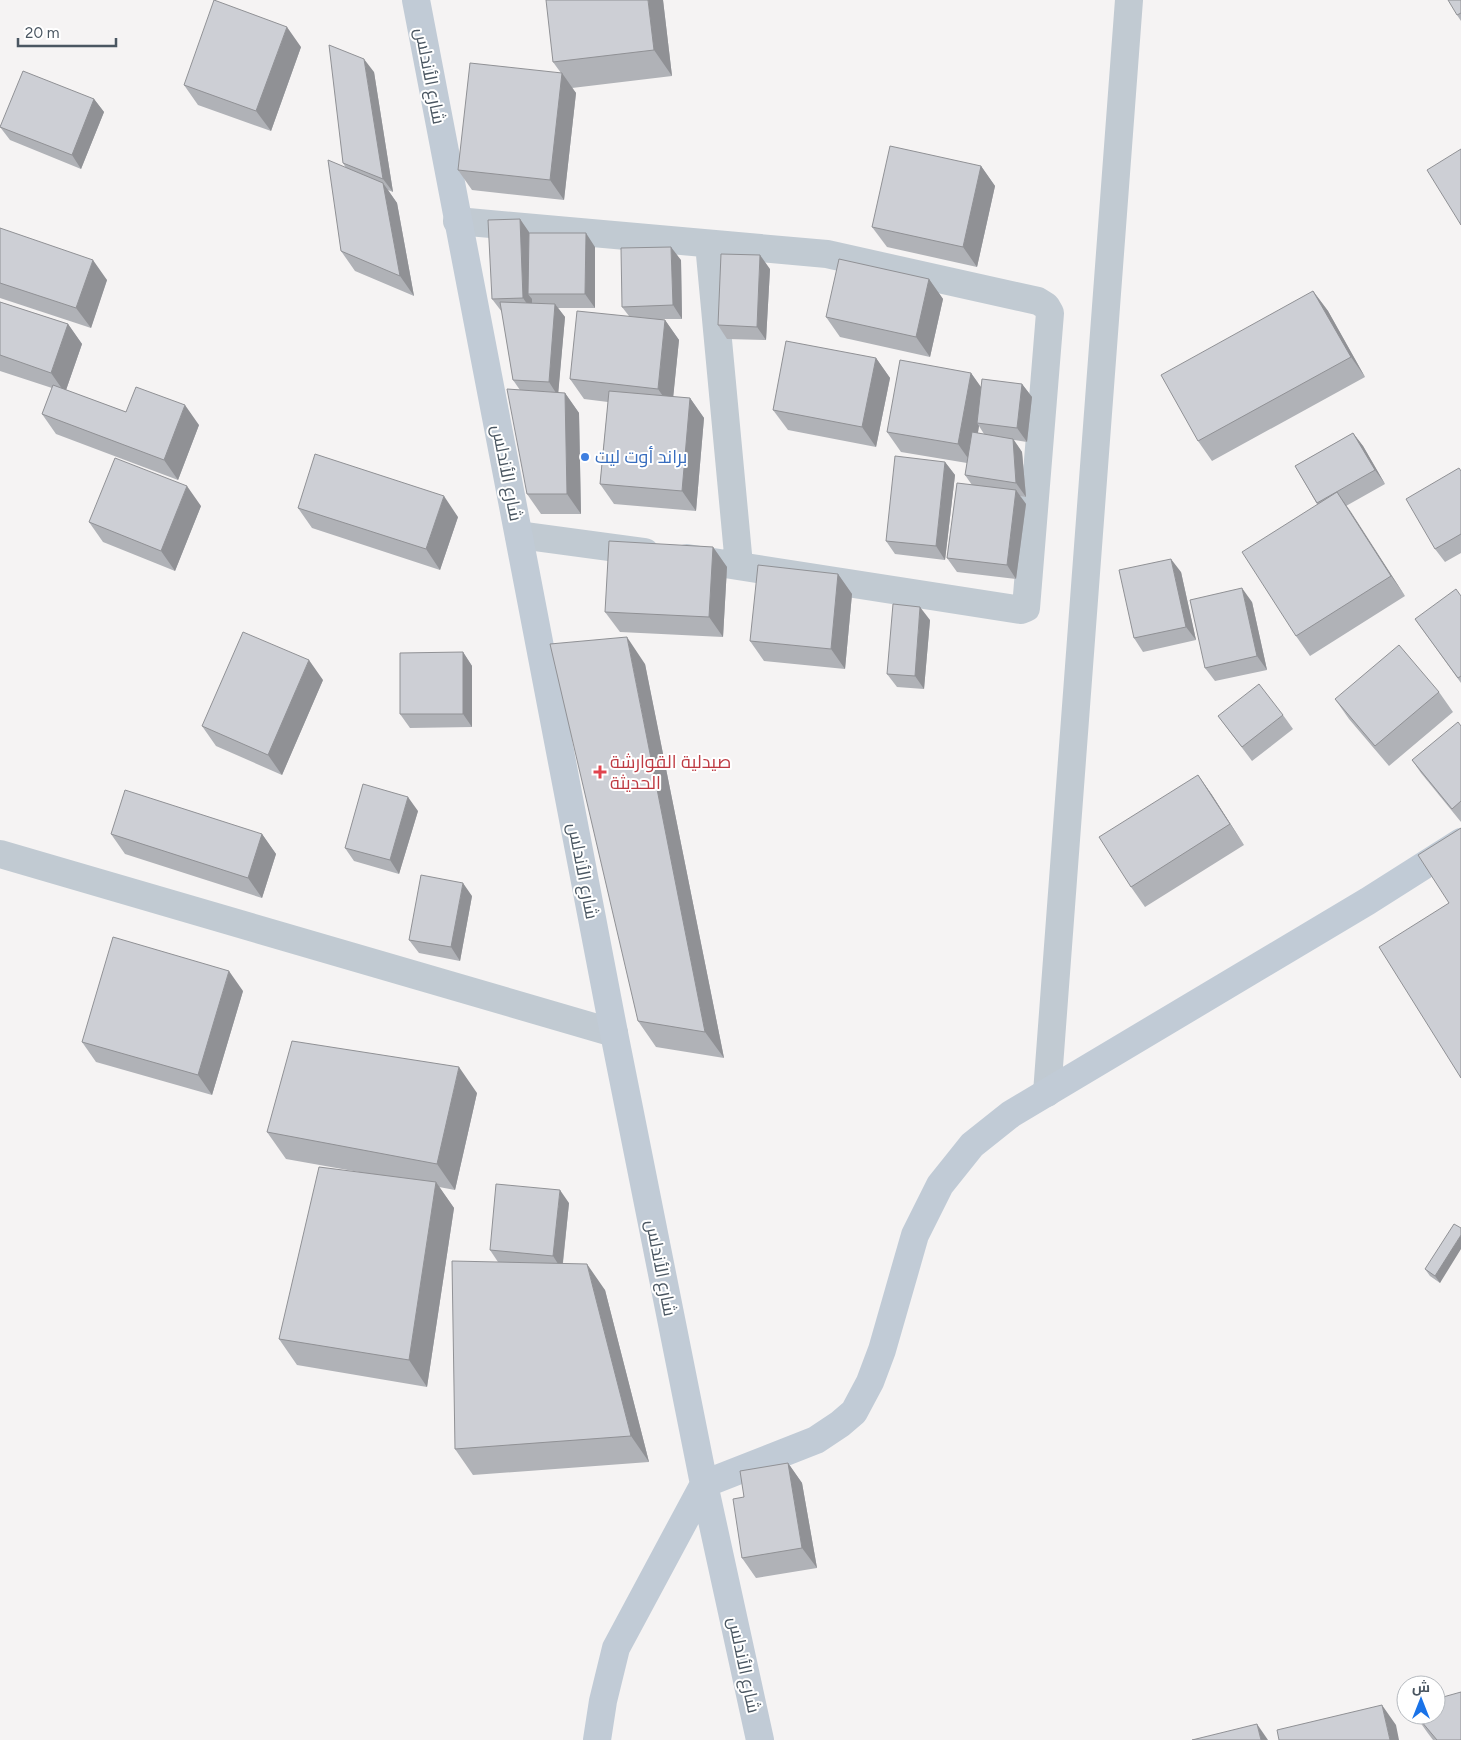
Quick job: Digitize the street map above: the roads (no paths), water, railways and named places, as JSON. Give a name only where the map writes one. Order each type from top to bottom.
[{"type":"main road","name":"شارع الأندلس","points":[[416,0],[614,1033],[704,1484],[760,1740]]},
{"type":"main road","points":[[597,1740],[603,1700],[616,1648],[704,1484],[816,1440],[854,1412],[870,1382],[882,1350],[915,1235],[940,1185],[972,1145],[1011,1114],[1368,901],[1461,842]]},
{"type":"street","points":[[1047,1093],[1129,0]]},
{"type":"street","points":[[458,221],[827,254],[1038,302],[1046,306],[1050,313],[1026,608],[1021,610],[739,565],[519,535]]},
{"type":"street","points":[[709,244],[739,565]]},
{"type":"street","points":[[0,854],[614,1033]]},
{"type":"place","name":"براند أوت ليت","points":[[585,457]]},
{"type":"place","name":"صيدلية القوارشة الحديثة","points":[[600,772]]}]
